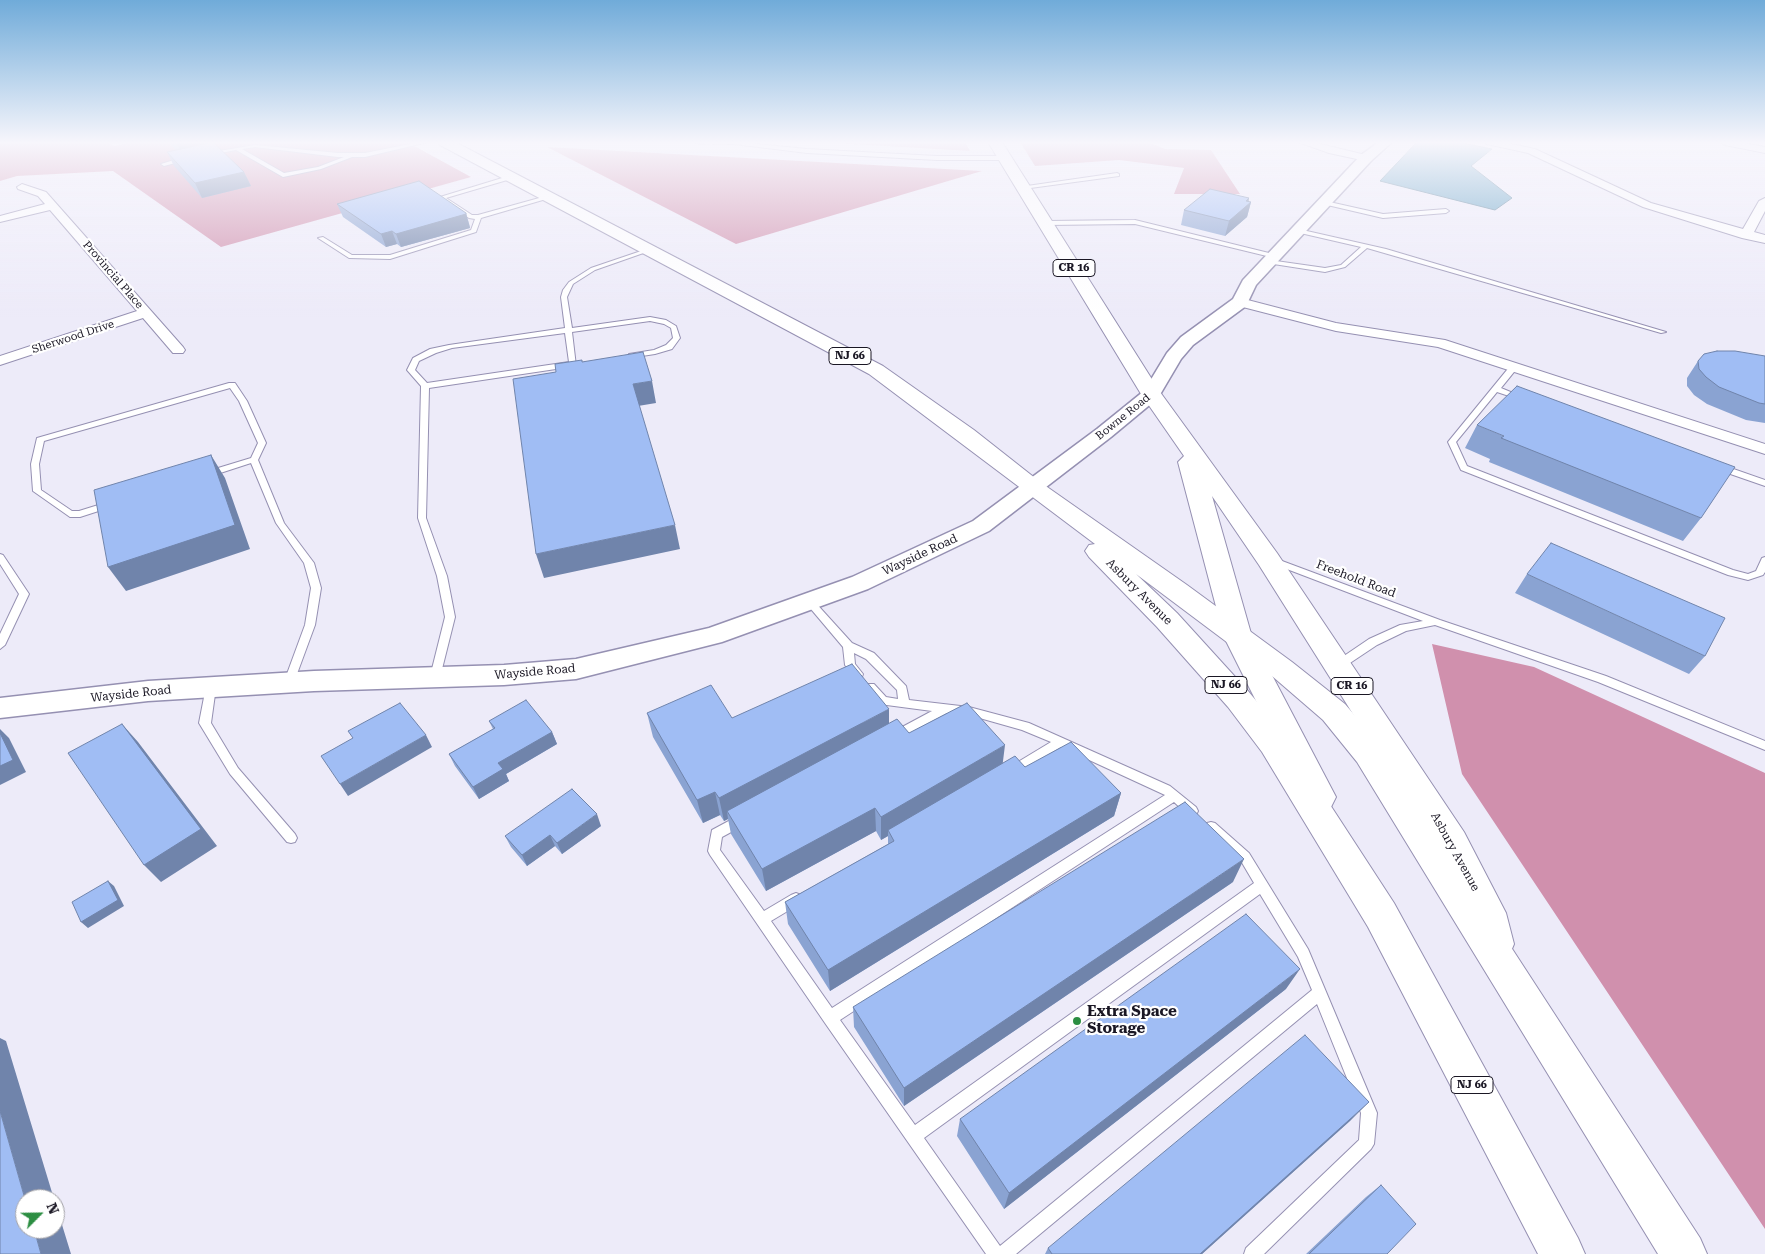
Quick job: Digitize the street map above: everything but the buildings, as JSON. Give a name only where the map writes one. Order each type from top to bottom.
[{"type":"main road","name":"NJ 66","points":[[557,201],[876,370],[966,435],[1032,487]]},
{"type":"main road","name":"Asbury Avenue","points":[[1032,201],[1151,394],[1268,559],[1354,688],[1452,842],[1488,913],[1501,962]]},
{"type":"main road","name":"Asbury Avenue","points":[[1173,426],[1193,472],[1238,637],[1381,915],[1562,1254]]},
{"type":"main road","name":"Asbury Avenue","points":[[1032,487],[1178,591],[1282,669],[1334,712],[1368,752],[1684,1254]]},
{"type":"main road","name":"Asbury Avenue","points":[[1032,487],[1167,620],[1238,699],[1273,743],[1381,915]]},
{"type":"street","name":"Provincial Place","points":[[47,201],[178,350]]},
{"type":"street","points":[[1637,201],[1746,235],[1765,239]]},
{"type":"street","points":[[1746,235],[1765,201]]},
{"type":"street","name":"Bowne Road","points":[[1032,487],[1104,433],[1151,394],[1173,357],[1187,340],[1240,302],[1249,283],[1326,202]]},
{"type":"street","points":[[0,219],[52,206]]},
{"type":"street","points":[[1240,302],[1336,327],[1440,343],[1765,449]]},
{"type":"street","name":"Sherwood Drive","points":[[0,361],[146,313]]},
{"type":"street","name":"Wayside Road","points":[[0,708],[148,691],[289,682],[504,676],[585,667],[713,636],[860,583],[981,526],[1032,487]]},
{"type":"lane","points":[[446,201],[471,216],[478,217],[537,201]]},
{"type":"lane","points":[[1326,202],[1383,216],[1446,211]]},
{"type":"lane","points":[[321,238],[351,257],[390,258],[474,231],[478,217]]},
{"type":"lane","points":[[1046,223],[1135,222],[1272,259],[1324,270],[1343,266],[1366,246]]},
{"type":"lane","points":[[1298,231],[1366,246],[1663,332]]},
{"type":"lane","points":[[573,364],[564,297],[566,290],[571,283],[593,270],[649,250]]},
{"type":"lane","points":[[434,677],[450,617],[442,576],[422,518],[425,386],[411,370],[416,360],[433,351],[451,346],[650,319],[666,322],[674,327],[677,338],[668,347],[655,352],[628,356]]},
{"type":"lane","points":[[425,386],[582,363]]},
{"type":"lane","points":[[1514,368],[1452,442],[1464,468],[1730,573],[1748,577],[1760,574],[1765,560]]},
{"type":"lane","points":[[117,502],[80,514],[70,514],[38,491],[35,464],[40,440],[232,385],[243,401],[262,443],[254,460],[199,477]]},
{"type":"lane","points":[[1496,389],[1533,402]]},
{"type":"lane","points":[[254,460],[280,523],[310,563],[316,588],[310,625],[289,682]]},
{"type":"lane","points":[[1709,464],[1765,483]]},
{"type":"lane","points":[[0,558],[24,594],[0,644]]},
{"type":"lane","name":"Freehold Road","points":[[1268,559],[1436,622],[1602,679],[1765,746]]},
{"type":"lane","points":[[810,602],[848,646],[870,656],[902,689],[904,704]]},
{"type":"lane","points":[[1354,688],[1346,671],[1345,661],[1373,642],[1404,628],[1436,622]]},
{"type":"lane","points":[[848,646],[850,665],[883,701],[969,711],[1025,726],[1166,789],[1245,857],[1303,953],[1369,1113],[1366,1144],[1252,1254]]},
{"type":"lane","points":[[211,687],[205,723],[234,771],[290,838]]},
{"type":"lane","points":[[887,741],[946,708]]},
{"type":"lane","points":[[1001,778],[1061,742]]},
{"type":"lane","points":[[830,1018],[1174,796]]},
{"type":"lane","points":[[750,815],[716,834],[714,851],[996,1254]]},
{"type":"lane","points":[[913,1136],[1262,885]]},
{"type":"lane","points":[[762,919],[805,894]]},
{"type":"lane","points":[[1003,1254],[1319,993]]},
{"type":"shaded area","points":[[155,201],[387,201],[221,247]]},
{"type":"shaded area","points":[[651,201],[883,201],[736,244]]},
{"type":"shaded area","points":[[1432,644],[1534,667],[1765,773],[1765,1229],[1462,774]]},
{"type":"water","points":[[1457,201],[1508,201],[1495,210]]},
{"type":"place","name":"Extra Space Storage","points":[[1077,1021]]}]
